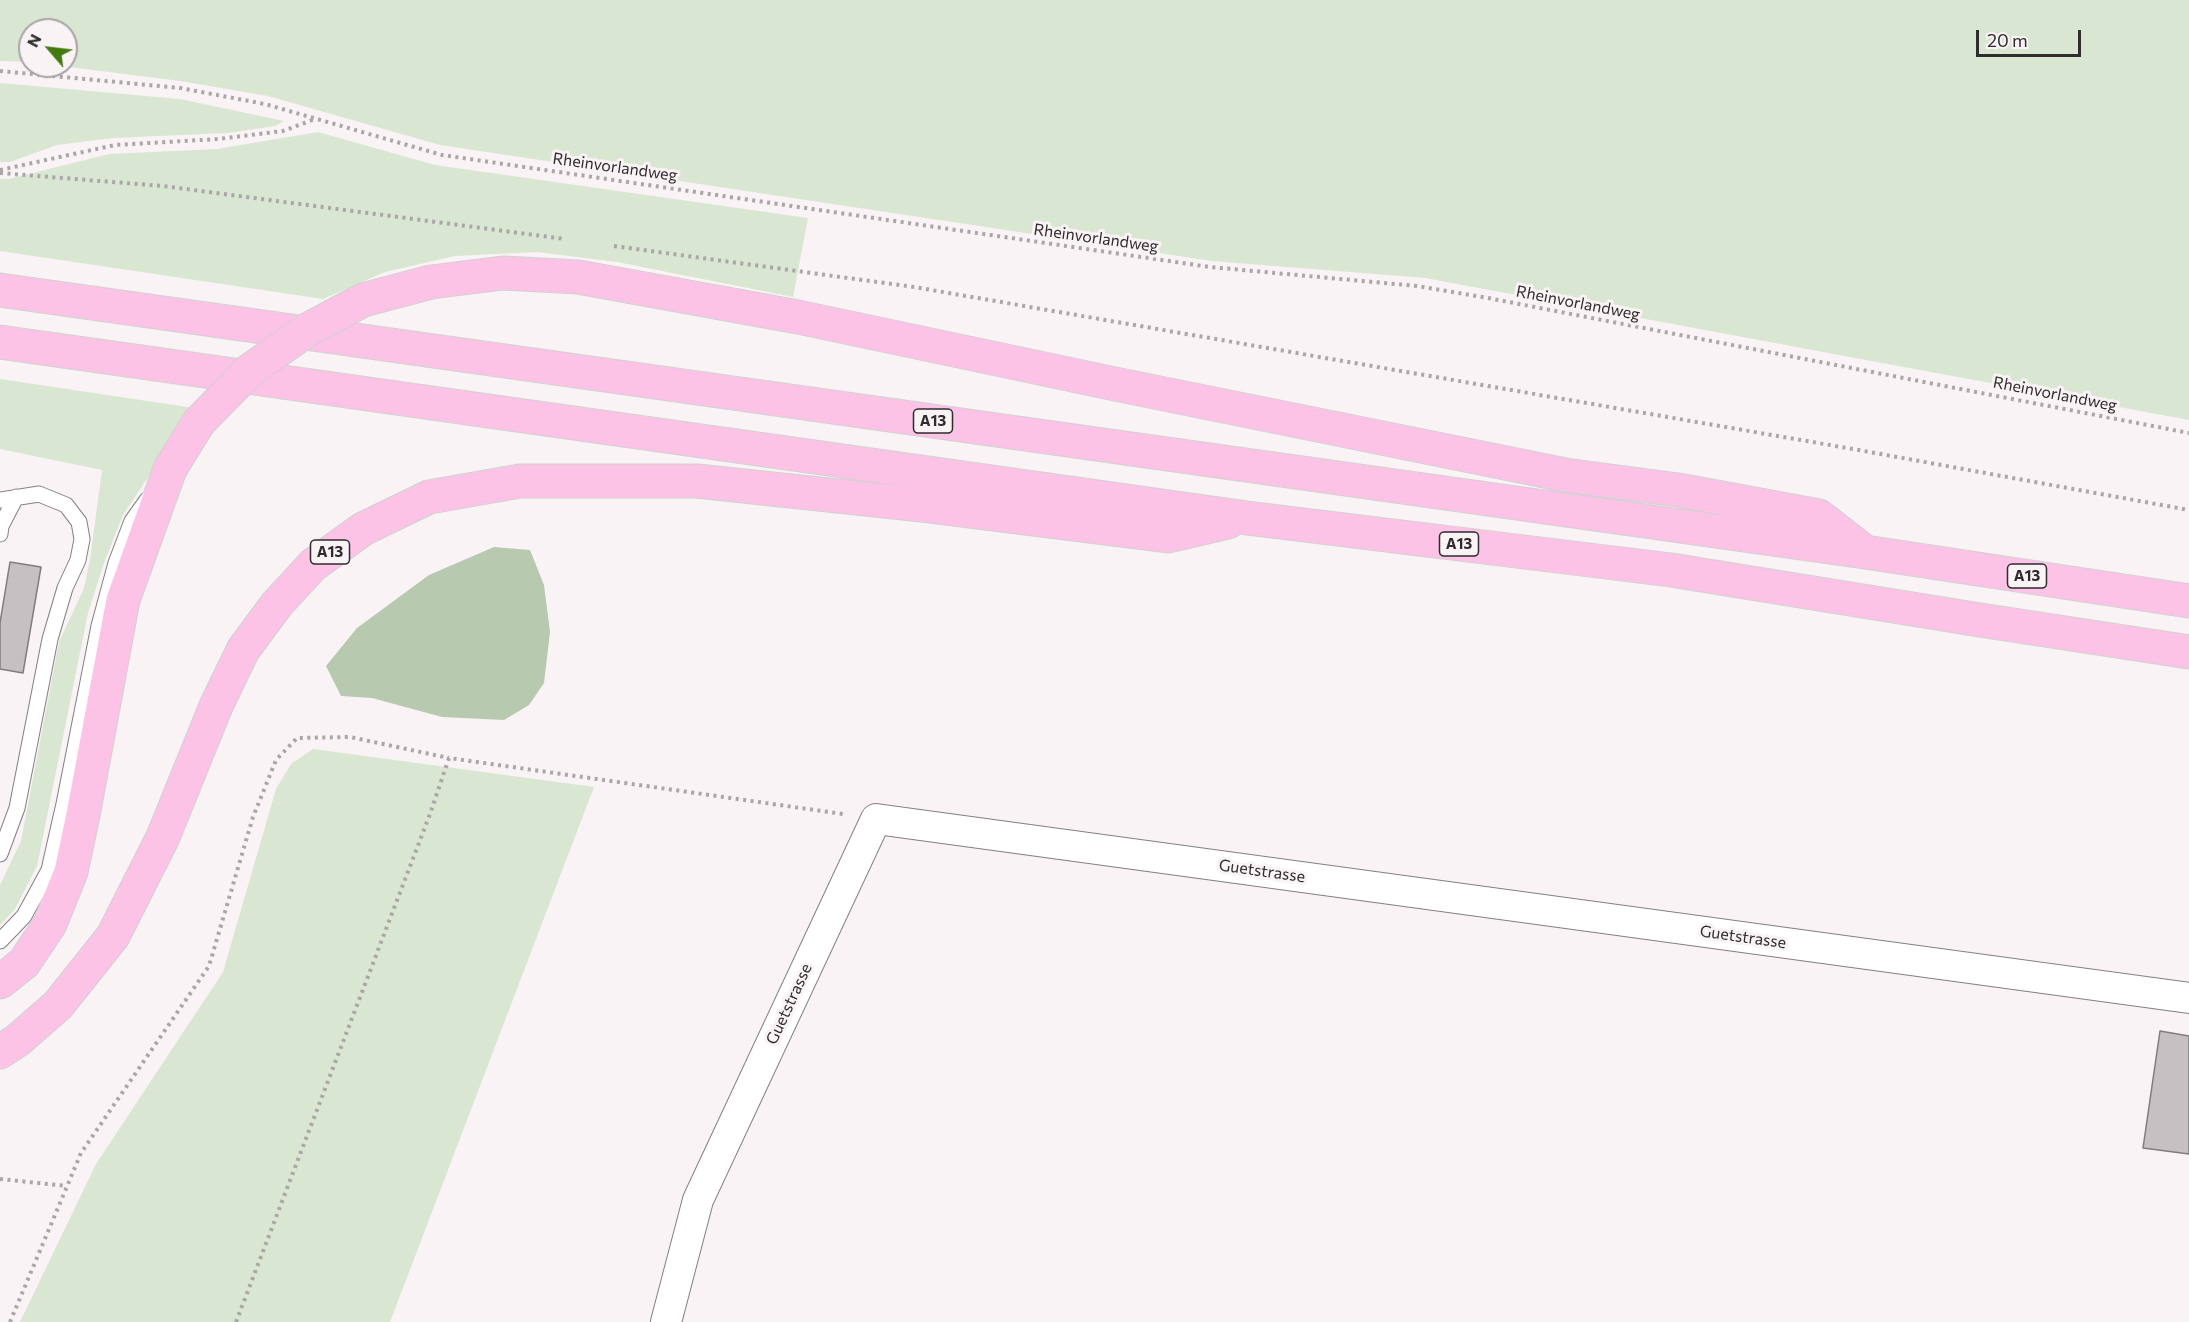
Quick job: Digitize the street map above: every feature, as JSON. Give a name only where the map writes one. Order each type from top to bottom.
[{"type":"highway","name":"A13","points":[[0,982],[24,963],[50,924],[70,872],[83,815],[123,600],[170,469],[199,422],[250,370],[309,329],[363,300],[431,282],[503,273],[578,277],[798,317],[1554,473],[1678,490],[1819,516],[1865,552]]},
{"type":"highway","name":"A13","points":[[0,290],[1865,552],[2189,601]]},
{"type":"highway","name":"A13","points":[[0,342],[1247,518],[1671,570],[2189,652]]},
{"type":"highway","name":"A13","points":[[0,1052],[18,1040],[58,1005],[113,936],[163,837],[208,725],[243,650],[277,604],[313,565],[355,535],[429,497],[520,481],[697,481],[922,504],[1168,536],[1247,518]]},
{"type":"street","name":"Guetstrasse","points":[[666,1322],[698,1200],[876,819],[2189,998]]},
{"type":"lane","points":[[0,941],[24,916],[48,870],[64,804],[99,626],[116,563],[132,521],[170,469]]},
{"type":"lane","points":[[0,500],[39,494],[66,505],[79,522],[82,539],[78,560],[65,588],[50,639],[17,808],[0,854]]},
{"type":"lane","points":[[0,534],[1,526],[16,497]]},
{"type":"path","name":"Rheinvorlandweg","points":[[0,71],[180,88],[265,104],[442,155],[1210,267],[1417,286],[2189,433]]},
{"type":"path","points":[[0,172],[115,145],[218,139],[283,131],[316,119]]},
{"type":"path","points":[[0,172],[163,186],[567,239]]},
{"type":"path","points":[[613,246],[914,287],[1842,447],[2189,510]]},
{"type":"path","points":[[10,1322],[81,1153],[209,966],[253,817],[276,760],[297,738],[350,737],[450,758],[876,819]]},
{"type":"path","points":[[236,1322],[450,758]]},
{"type":"path","points":[[0,1179],[67,1186]]},
{"type":"shaded area","points":[[0,0],[2189,0],[2189,420],[1425,278],[1212,261],[440,145],[268,96],[180,81],[78,68],[78,18],[18,18],[18,62],[0,61]]},
{"type":"shaded area","points":[[0,83],[180,99],[284,121],[275,126],[228,133],[113,138],[57,145],[10,162],[0,162]]},
{"type":"shaded area","points":[[318,132],[435,165],[808,218],[793,297],[617,262],[537,252],[455,256],[385,272],[323,299],[0,251],[0,179],[9,179],[109,154],[217,149]]},
{"type":"shaded area","points":[[0,379],[194,408],[123,515],[104,563],[88,613],[37,866],[15,909],[0,925],[0,885],[21,841],[59,642],[84,588],[102,470],[0,449]]},
{"type":"shaded area","points":[[494,547],[530,550],[544,585],[550,632],[544,683],[529,705],[504,720],[442,717],[372,698],[341,696],[326,666],[357,628],[429,575]]},
{"type":"shaded area","points":[[313,749],[594,787],[390,1322],[20,1322],[96,1164],[223,972],[276,789],[291,764]]},
{"type":"building","points":[[10,562],[41,567],[23,673],[0,669],[0,623]]},
{"type":"building","points":[[2160,1031],[2189,1036],[2189,1154],[2143,1148]]}]
